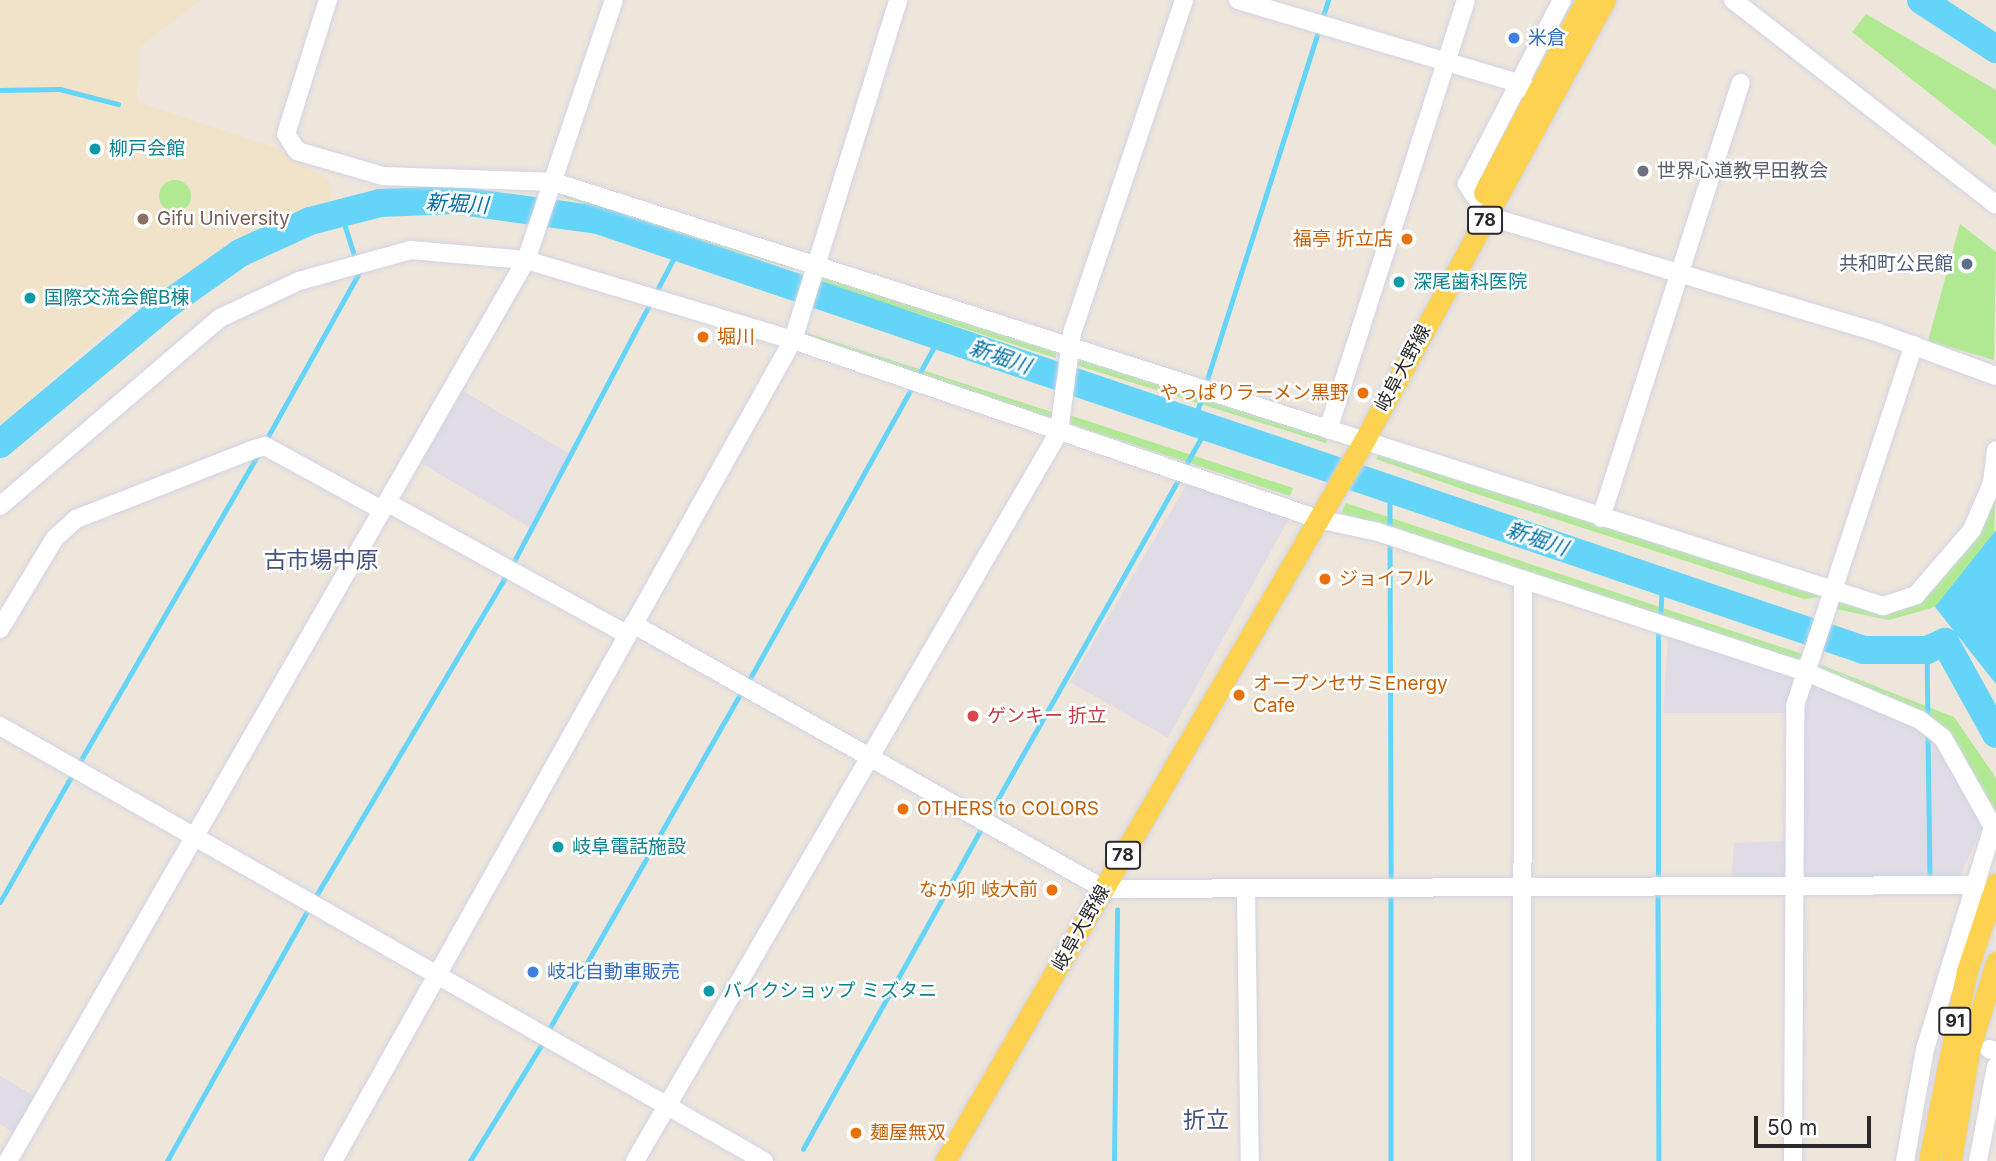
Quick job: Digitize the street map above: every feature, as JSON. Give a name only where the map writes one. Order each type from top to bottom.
[{"type":"main road","name":"岐阜大野線","points":[[946,1161],[1104,889],[1358,438],[1483,209],[1536,93],[1586,0]]},
{"type":"main road","name":"岐阜大野線","points":[[1536,93],[1605,0]]},
{"type":"main road","name":"91","points":[[1929,1161],[1984,885]]},
{"type":"main road","name":"91","points":[[1951,1161],[1969,1051],[1996,962]]},
{"type":"street","points":[[328,0],[285,134],[298,151],[383,176],[553,185],[1067,356],[1204,387],[1833,597],[1883,606],[1916,595],[1972,530],[1992,483],[1996,450]]},
{"type":"street","points":[[8,1161],[197,838],[527,256],[614,0]]},
{"type":"street","points":[[333,1161],[795,335],[898,0]]},
{"type":"street","points":[[635,1161],[872,759],[1060,424],[1067,356],[1184,0]]},
{"type":"street","points":[[1238,0],[1536,93]]},
{"type":"street","points":[[1328,429],[1466,0]]},
{"type":"street","points":[[1562,0],[1536,93],[1468,184],[1483,209],[1680,275],[1914,345],[1996,376]]},
{"type":"street","points":[[1733,0],[1996,205]]},
{"type":"street","points":[[1601,518],[1741,83]]},
{"type":"street","points":[[0,506],[220,318],[299,281],[411,250],[527,256],[795,335],[1315,513],[1807,669],[1920,720],[1943,738],[1993,827],[1984,885],[1932,1035],[1905,1161]]},
{"type":"street","points":[[1793,1161],[1792,728],[1807,669],[1833,597],[1914,345]]},
{"type":"street","points":[[0,629],[55,538],[76,519],[265,446],[630,629],[872,759],[1104,889],[1246,891],[1524,886],[1984,885]]},
{"type":"street","points":[[1522,1161],[1523,580]]},
{"type":"street","points":[[0,726],[764,1161]]},
{"type":"street","points":[[1246,891],[1250,1161]]},
{"type":"street","points":[[1978,1161],[1996,1067]]},
{"type":"shaded area","name":"Gifu University","points":[[0,0],[201,0],[139,47],[137,102],[274,147],[329,181],[332,199],[250,232],[129,311],[0,426]]},
{"type":"shaded area","points":[[463,391],[573,456],[531,528],[421,463]]},
{"type":"shaded area","points":[[1190,479],[1292,513],[1168,738],[1070,682]]},
{"type":"shaded area","points":[[1668,636],[1790,674],[1917,727],[1938,748],[1984,824],[1959,878],[1731,882],[1734,843],[1786,841],[1802,713],[1663,713]]},
{"type":"shaded area","points":[[0,1076],[39,1099],[19,1136],[0,1124]]},
{"type":"green space","points":[[1866,14],[1996,90],[1996,146],[1852,32]]},
{"type":"green space","points":[[175,180],[186,185],[191,196],[186,207],[175,212],[164,207],[159,196],[164,185]]},
{"type":"green space","points":[[565,193],[795,265],[795,270],[563,197]]},
{"type":"green space","points":[[1960,224],[1996,252],[1994,360],[1928,341]]},
{"type":"green space","points":[[821,275],[1056,349],[1056,358],[816,281]]},
{"type":"green space","points":[[804,332],[1052,412],[1050,421],[804,341]]},
{"type":"green space","points":[[1081,358],[1329,434],[1326,443],[1076,365]]},
{"type":"green space","points":[[1066,414],[1293,488],[1290,496],[1064,422]]},
{"type":"green space","points":[[1381,450],[1821,597],[1804,599],[1474,493],[1376,459]]},
{"type":"green space","points":[[1996,485],[1994,535],[1935,607],[1889,620],[1836,609],[1840,601],[1900,608]]},
{"type":"green space","points":[[1346,503],[1805,655],[1795,661],[1341,513]]},
{"type":"green space","points":[[1816,663],[1954,717],[1996,778],[1996,811],[1949,731],[1815,669]]},
{"type":"water","points":[[1996,530],[1996,684],[1935,607]]},
{"type":"waterway","points":[[1322,19],[1328,0]]},
{"type":"waterway","points":[[1921,0],[1996,49]]},
{"type":"waterway","points":[[1205,386],[1319,28]]},
{"type":"waterway","points":[[0,90],[60,89],[118,104]]},
{"type":"waterway","name":"新堀川","points":[[0,444],[168,304],[240,253],[310,221],[380,203],[454,200],[598,220],[1864,650],[1927,650],[1945,642],[1996,734]]},
{"type":"waterway","points":[[341,213],[356,260]]},
{"type":"waterway","points":[[655,294],[679,248]]},
{"type":"waterway","points":[[266,440],[360,271]]},
{"type":"waterway","points":[[511,567],[651,302]]},
{"type":"waterway","points":[[918,376],[939,338]]},
{"type":"waterway","points":[[748,682],[912,387]]},
{"type":"waterway","points":[[1193,424],[1203,394]]},
{"type":"waterway","points":[[1183,470],[1206,429]]},
{"type":"waterway","points":[[78,765],[258,454]]},
{"type":"waterway","points":[[987,818],[1179,478]]},
{"type":"waterway","points":[[1390,491],[1390,530]]},
{"type":"waterway","points":[[1390,542],[1391,884]]},
{"type":"waterway","points":[[313,901],[507,574]]},
{"type":"waterway","points":[[1660,621],[1662,582]]},
{"type":"waterway","points":[[1658,630],[1658,884]]},
{"type":"waterway","points":[[1927,650],[1928,718]]},
{"type":"waterway","points":[[548,1031],[743,689]]},
{"type":"waterway","points":[[1928,734],[1930,883]]},
{"type":"waterway","points":[[0,902],[74,772]]},
{"type":"waterway","points":[[803,1149],[983,825]]},
{"type":"waterway","points":[[1391,892],[1391,1161]]},
{"type":"waterway","points":[[1658,892],[1659,1161]]},
{"type":"waterway","points":[[167,1161],[309,908]]},
{"type":"waterway","points":[[1114,1161],[1117,910]]},
{"type":"waterway","points":[[470,1161],[545,1039]]},
{"type":"place","name":"米倉","points":[[1514,38]]},
{"type":"place","name":"柳戸会館","points":[[95,149]]},
{"type":"place","name":"世界心道教早田教会","points":[[1643,171]]},
{"type":"place","name":"Gifu University","points":[[143,219]]},
{"type":"place","name":"福亭 折立店","points":[[1407,239]]},
{"type":"place","name":"共和町公民館","points":[[1967,264]]},
{"type":"place","name":"深尾歯科医院","points":[[1399,282]]},
{"type":"place","name":"国際交流会館B棟","points":[[30,298]]},
{"type":"place","name":"堀川","points":[[703,337]]},
{"type":"place","name":"やっぱりラーメン黒野","points":[[1363,393]]},
{"type":"place","name":"ジョイフル","points":[[1325,579]]},
{"type":"place","name":"オープンセサミEnergy Cafe","points":[[1239,695]]},
{"type":"place","name":"ゲンキー 折立","points":[[973,716]]},
{"type":"place","name":"OTHERS to COLORS","points":[[903,809]]},
{"type":"place","name":"岐阜電話施設","points":[[558,847]]},
{"type":"place","name":"なか卯 岐大前","points":[[1052,890]]},
{"type":"place","name":"岐北自動車販売","points":[[533,972]]},
{"type":"place","name":"バイクショップ ミズタニ","points":[[709,991]]},
{"type":"place","name":"麺屋無双","points":[[856,1133]]},
{"type":"district","name":"古市場中原","points":[[321,560]]},
{"type":"district","name":"折立","points":[[1206,1120]]}]
